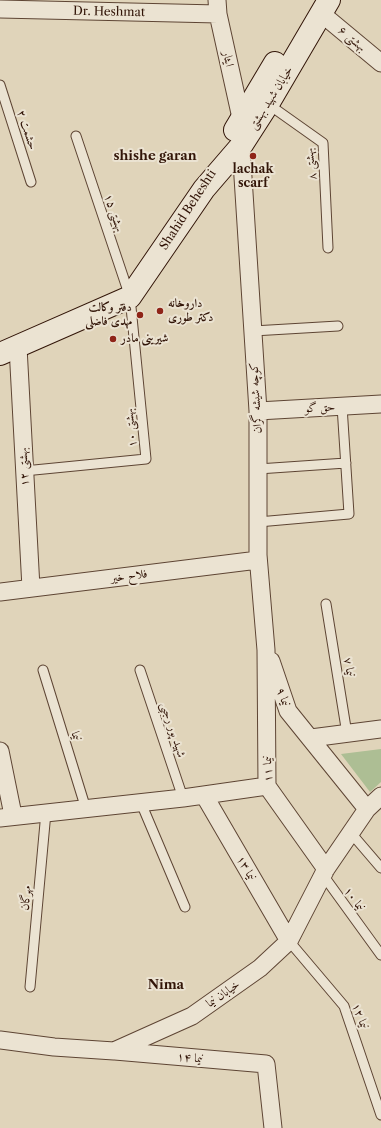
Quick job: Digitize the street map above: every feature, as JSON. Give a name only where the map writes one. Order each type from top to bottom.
[{"type":"main road","name":"خیابان شهید بهشتی","points":[[204,189],[240,146],[268,104],[322,5]]},
{"type":"main road","name":"Shahid Beheshti","points":[[130,297],[204,189],[241,118],[322,5]]},
{"type":"main road","points":[[9,350],[130,297]]},
{"type":"street","name":"Dr. Heshmat","points":[[0,9],[50,5],[218,7]]},
{"type":"street","name":"بهشتی ۶","points":[[322,5],[381,63]]},
{"type":"street","name":"ایثار","points":[[218,7],[241,118]]},
{"type":"street","name":"کوچه شیشه گران","points":[[240,146],[258,412],[258,560],[266,650]]},
{"type":"street","name":"بهشتی ۱۲","points":[[9,350],[24,472],[31,588]]},
{"type":"street","name":"حق گو","points":[[258,412],[381,404]]},
{"type":"street","name":"فلاح خیر","points":[[0,592],[258,560]]},
{"type":"street","name":"نیما ۹","points":[[266,650],[288,711],[367,810]]},
{"type":"street","name":"نیما ۱۱","points":[[266,650],[267,786],[324,872]]},
{"type":"street","points":[[311,738],[381,729]]},
{"type":"street","points":[[0,752],[7,816],[141,803],[267,786]]},
{"type":"street","name":"نیما ۱۳","points":[[204,795],[289,941]]},
{"type":"street","name":"خیابان نیما","points":[[0,1040],[54,1047],[114,1051],[192,1016],[260,968],[289,941],[324,872],[367,810],[381,796]]},
{"type":"street","name":"نیما ۱۴","points":[[114,1051],[266,1064],[273,1128]]},
{"type":"lane","name":"حشمت ۲","points":[[0,85],[31,182]]},
{"type":"lane","name":"بهشتی ۸","points":[[268,104],[323,143],[328,248]]},
{"type":"lane","name":"بهشتی ۱۵","points":[[76,136],[130,297]]},
{"type":"lane","name":"بهشتی ۱۰","points":[[24,472],[146,460],[130,297]]},
{"type":"lane","points":[[253,331],[338,326]]},
{"type":"lane","points":[[258,522],[349,514],[342,406]]},
{"type":"lane","points":[[258,468],[346,463]]},
{"type":"lane","name":"نیما ۷","points":[[326,604],[347,734]]},
{"type":"lane","name":"نیما","points":[[43,670],[86,809]]},
{"type":"lane","name":"شهید پور رجبی","points":[[140,670],[182,798]]},
{"type":"lane","points":[[141,803],[185,907]]},
{"type":"lane","name":"مهرگان","points":[[30,987],[46,812]]},
{"type":"lane","points":[[351,833],[381,868]]},
{"type":"lane","name":"نیما ۱۰","points":[[324,872],[381,955]]},
{"type":"lane","name":"نیما ۱۲","points":[[289,941],[344,1006],[381,1115]]},
{"type":"green space","points":[[381,749],[381,782],[370,792],[341,754]]},
{"type":"place","name":"lachak scarf","points":[[253,156]]},
{"type":"place","name":"داروخانه دکتر طوری","points":[[160,311]]},
{"type":"place","name":"دفتر وکالت مهدی فاضلی","points":[[140,315]]},
{"type":"place","name":"شیرینی مادر","points":[[113,339]]},
{"type":"district","name":"shishe garan","points":[[155,156]]},
{"type":"district","name":"Nima","points":[[166,985]]}]
